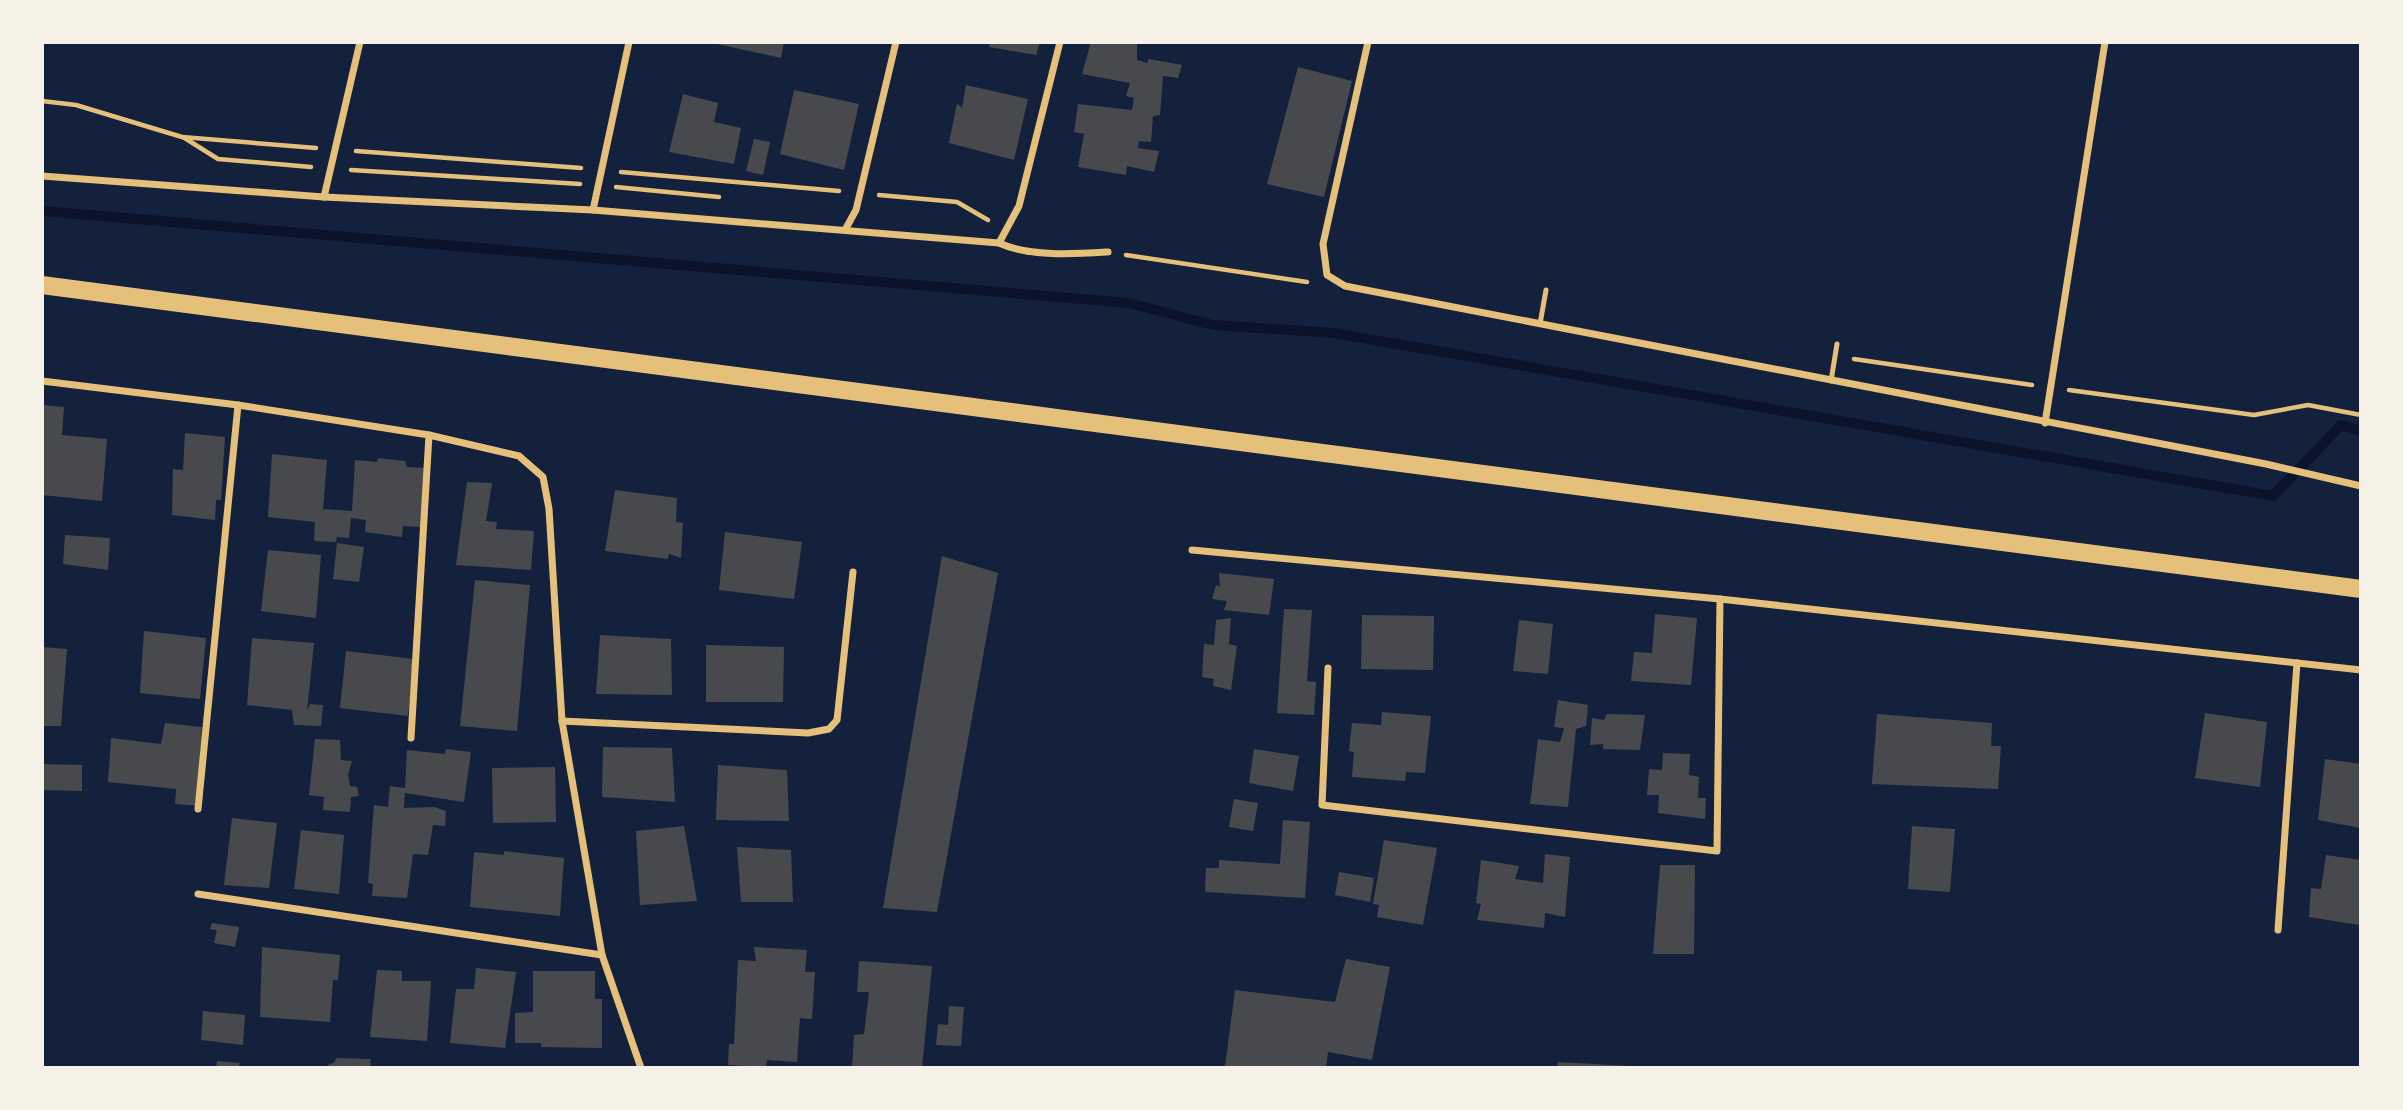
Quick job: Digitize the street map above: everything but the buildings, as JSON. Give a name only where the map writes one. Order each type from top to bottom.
[{"type":"main road","points":[[42,285],[2361,589]]},
{"type":"street","points":[[324,197],[360,42]]},
{"type":"street","points":[[593,210],[629,42]]},
{"type":"street","points":[[845,230],[856,210],[896,42]]},
{"type":"street","points":[[999,243],[1019,206],[1060,42]]},
{"type":"street","points":[[1368,42],[1323,244],[1327,275],[1345,286],[2266,464],[2361,486]]},
{"type":"street","points":[[2045,423],[2105,42]]},
{"type":"street","points":[[42,176],[324,197],[593,210],[999,243],[1023,249],[1078,254],[1108,252]]},
{"type":"street","points":[[42,381],[238,405],[429,435],[519,456],[543,477],[548,509],[562,721],[602,955],[641,1068]]},
{"type":"street","points":[[198,809],[238,405]]},
{"type":"street","points":[[411,738],[429,435]]},
{"type":"street","points":[[1192,550],[1720,599],[2361,670]]},
{"type":"street","points":[[562,721],[808,733],[829,729],[837,720],[853,572]]},
{"type":"street","points":[[1328,668],[1322,805],[1717,851],[1720,599]]},
{"type":"street","points":[[2278,930],[2297,663]]},
{"type":"street","points":[[198,894],[602,955]]},
{"type":"lane","points":[[1540,324],[1546,290]]},
{"type":"lane","points":[[1831,381],[1837,344]]},
{"type":"path","points":[[42,101],[76,105],[182,137]]},
{"type":"path","points":[[1108,252],[1305,283],[1327,275]]},
{"type":"waterway","points":[[42,211],[1129,303],[1213,325],[1334,333],[2273,496],[2341,425],[2361,431]]}]
